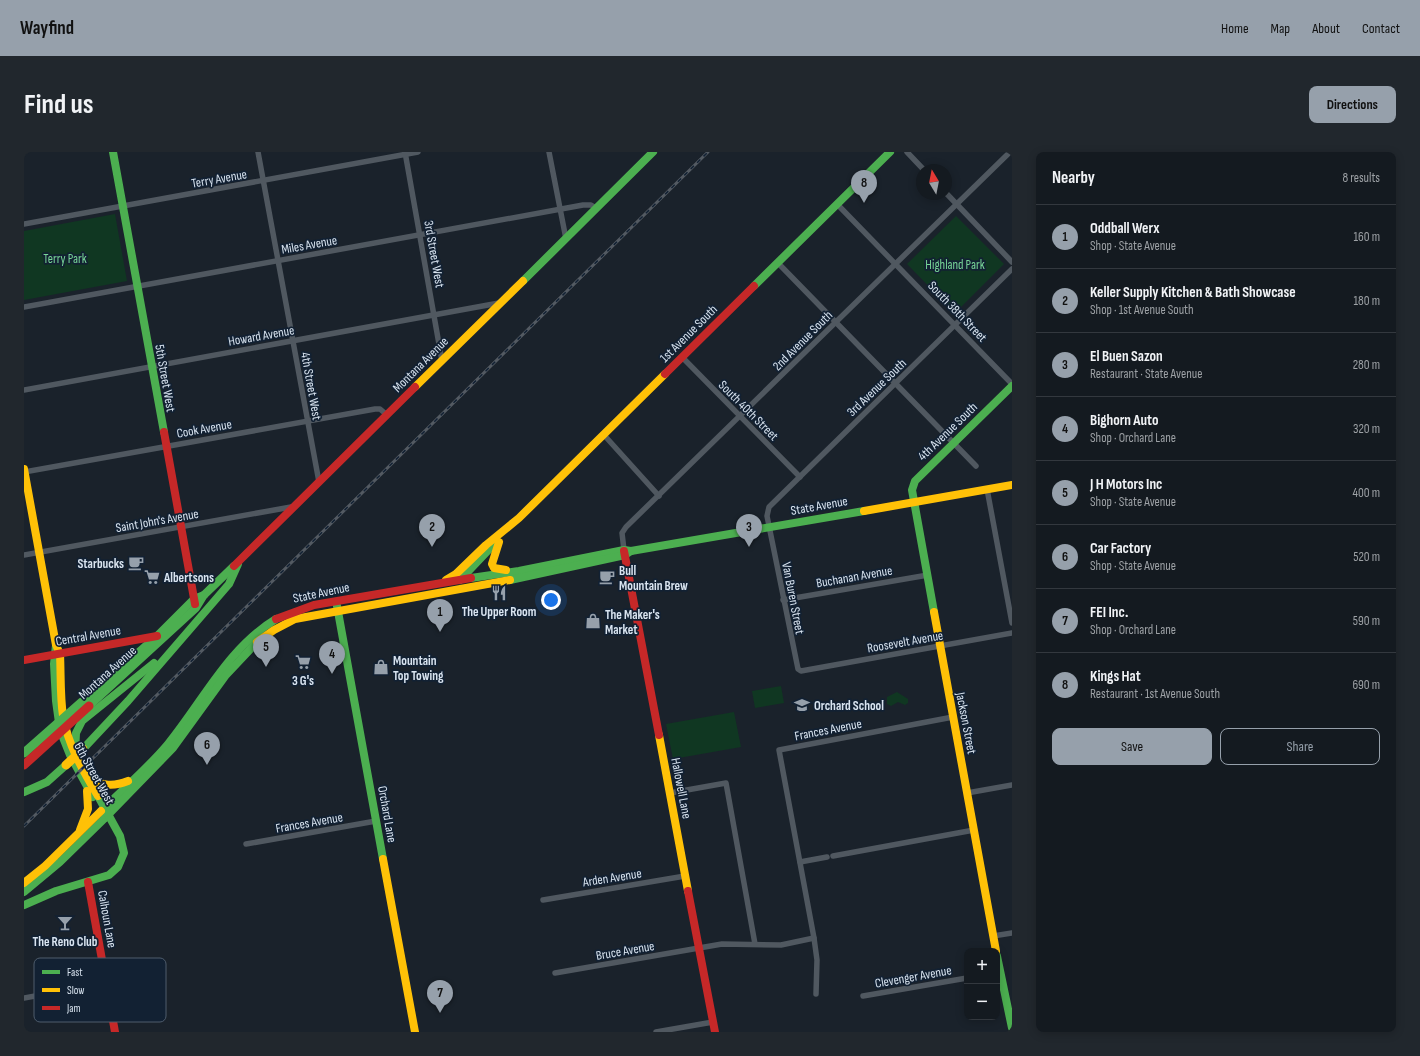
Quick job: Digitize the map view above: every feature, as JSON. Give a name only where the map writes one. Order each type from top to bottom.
[{"type":"main road","name":"5th Street West","points":[[113,152],[165,446],[195,604]]},
{"type":"main road","name":"Montana Avenue","points":[[24,753],[86,704],[195,604],[653,152]]},
{"type":"main road","name":"1st Avenue South","points":[[389,602],[449,588],[460,580],[504,532],[890,152]]},
{"type":"main road","name":"4th Avenue South","points":[[914,501],[912,490],[914,483],[1012,385]]},
{"type":"main road","name":"6th Street West","points":[[24,471],[57,651],[63,714],[79,751],[85,772],[105,813]]},
{"type":"main road","name":"State Avenue","points":[[105,813],[135,777],[176,734],[230,659],[253,634],[287,613],[304,607],[440,582],[519,571],[769,526],[1012,485]]},
{"type":"main road","name":"Jackson Street","points":[[914,501],[928,574],[939,646],[995,948]]},
{"type":"main road","name":"1st Avenue South","points":[[440,582],[455,574],[482,548],[504,532]]},
{"type":"main road","points":[[504,532],[493,557],[493,566],[498,569],[519,571]]},
{"type":"main road","name":"State Avenue","points":[[105,813],[174,748],[236,661],[253,643],[274,628],[295,619],[512,580],[626,552]]},
{"type":"main road","name":"Hallowell Lane","points":[[626,552],[715,1032]]},
{"type":"main road","points":[[24,792],[36,789],[47,783],[128,701],[172,648],[229,584],[242,558]]},
{"type":"main road","name":"Orchard Lane","points":[[336,601],[415,1032]]},
{"type":"main road","name":"Montana Avenue","points":[[24,765],[157,636],[195,604]]},
{"type":"main road","name":"Central Avenue","points":[[24,660],[57,651],[157,636]]},
{"type":"main road","points":[[79,751],[76,732],[82,721],[172,648]]},
{"type":"main road","name":"6th Street West","points":[[57,651],[55,702],[58,728],[70,759],[105,813]]},
{"type":"main road","points":[[85,772],[96,782],[107,786],[120,785],[135,777]]},
{"type":"main road","points":[[78,833],[88,809],[88,798],[85,784]]},
{"type":"main road","points":[[24,906],[56,892],[109,875],[118,867],[122,859],[123,846],[105,813]]},
{"type":"main road","points":[[24,882],[45,866],[78,833],[105,813]]},
{"type":"main road","points":[[24,892],[60,862],[105,813]]},
{"type":"main road","name":"Calhoun Lane","points":[[88,882],[102,958]]},
{"type":"main road","points":[[1000,976],[1012,1028]]},
{"type":"main road","name":"Calhoun Lane","points":[[114,1022],[116,1032]]},
{"type":"street","name":"4th Street West","points":[[258,152],[319,482]]},
{"type":"street","name":"Terry Avenue","points":[[24,224],[264,181],[405,153],[418,152]]},
{"type":"street","points":[[549,152],[566,239]]},
{"type":"street","points":[[907,152],[918,164]]},
{"type":"street","name":"2nd Avenue South","points":[[626,552],[622,533],[626,526],[659,496],[895,263],[1010,152]]},
{"type":"street","name":"3rd Street West","points":[[405,153],[435,314],[442,361]]},
{"type":"street","points":[[952,199],[1012,262]]},
{"type":"street","name":"Miles Avenue","points":[[24,307],[587,204],[596,208]]},
{"type":"street","name":"South 38th Street","points":[[837,204],[956,324],[1012,385]]},
{"type":"street","points":[[778,263],[976,466]]},
{"type":"street","name":"3rd Avenue South","points":[[769,526],[767,516],[769,507],[1012,269]]},
{"type":"street","name":"Howard Avenue","points":[[24,390],[501,302]]},
{"type":"street","name":"South 40th Street","points":[[682,358],[800,477]]},
{"type":"street","name":"Cook Avenue","points":[[24,471],[375,409],[380,409],[387,415]]},
{"type":"street","points":[[604,435],[659,496]]},
{"type":"street","points":[[987,489],[1012,623]]},
{"type":"street","name":"Saint John's Avenue","points":[[24,555],[180,526],[294,507]]},
{"type":"street","name":"Van Buren Street","points":[[769,526],[797,667],[801,671]]},
{"type":"street","name":"Buchanan Avenue","points":[[783,600],[928,574]]},
{"type":"street","name":"Roosevelt Avenue","points":[[801,671],[1012,633]]},
{"type":"street","name":"Frances Avenue","points":[[800,862],[779,750],[953,717]]},
{"type":"street","points":[[670,793],[726,783],[755,944]]},
{"type":"street","points":[[967,793],[1012,785]]},
{"type":"street","name":"Frances Avenue","points":[[246,844],[376,821]]},
{"type":"street","points":[[816,994],[816,960],[814,938],[800,862],[974,830]]},
{"type":"street","name":"Arden Avenue","points":[[543,900],[685,876]]},
{"type":"street","points":[[993,936],[1012,933]]},
{"type":"street","name":"Bruce Avenue","points":[[555,974],[722,944],[781,945],[814,938]]},
{"type":"street","name":"Clevenger Avenue","points":[[863,996],[964,979]]},
{"type":"street","points":[[24,998],[34,996]]},
{"type":"street","points":[[656,1032],[713,1022]]},
{"type":"green space","name":"Terry Park","points":[[115,214],[127,281],[24,300],[24,231]]},
{"type":"green space","name":"Highland Park","points":[[956,216],[1004,264],[955,313],[907,264]]},
{"type":"green space","points":[[781,686],[784,703],[755,708],[752,691]]},
{"type":"green space","points":[[897,692],[908,699],[908,703],[905,705],[898,702],[891,706],[887,704],[887,697]]},
{"type":"green space","points":[[734,712],[741,747],[673,759],[666,724]]},
{"type":"railway","points":[[24,826],[708,152]]},
{"type":"traffic: fast","points":[[113,152],[164,432]]},
{"type":"traffic: fast","points":[[523,281],[653,152]]},
{"type":"traffic: fast","points":[[754,286],[890,152]]},
{"type":"traffic: fast","points":[[934,612],[912,490],[915,481],[1012,386]]},
{"type":"traffic: fast","points":[[510,580],[625,555],[631,551],[864,511]]},
{"type":"traffic: fast","points":[[460,580],[497,541]]},
{"type":"traffic: fast","points":[[471,578],[519,571],[624,550],[631,551]]},
{"type":"traffic: fast","points":[[83,749],[128,701],[229,584],[238,564]]},
{"type":"traffic: fast","points":[[89,706],[196,608],[204,595],[234,566]]},
{"type":"traffic: fast","points":[[82,702],[157,636],[194,599],[204,595]]},
{"type":"traffic: fast","points":[[337,606],[383,859]]},
{"type":"traffic: fast","points":[[101,811],[144,770],[168,744],[230,660],[259,631],[276,619]]},
{"type":"traffic: fast","points":[[105,818],[173,748],[226,675],[257,642]]},
{"type":"traffic: fast","points":[[56,645],[54,664],[56,701],[60,730],[70,755],[93,797]]},
{"type":"traffic: fast","points":[[75,753],[76,733],[82,721],[154,663]]},
{"type":"traffic: fast","points":[[24,753],[82,702]]},
{"type":"traffic: fast","points":[[24,792],[47,782],[66,765]]},
{"type":"traffic: fast","points":[[24,905],[56,891],[109,875],[118,867],[124,853],[120,836],[98,796]]},
{"type":"traffic: fast","points":[[24,892],[60,862],[105,818]]},
{"type":"traffic: fast","points":[[1000,970],[1012,1028]]},
{"type":"traffic: slow","points":[[415,387],[523,281]]},
{"type":"traffic: slow","points":[[446,580],[456,574],[486,545],[519,518],[665,374]]},
{"type":"traffic: slow","points":[[24,469],[56,645],[60,654],[61,701],[65,727],[77,758],[98,796]]},
{"type":"traffic: slow","points":[[864,511],[1012,485]]},
{"type":"traffic: slow","points":[[499,542],[492,564],[494,568],[506,570]]},
{"type":"traffic: slow","points":[[257,642],[274,630],[295,619],[510,580]]},
{"type":"traffic: slow","points":[[934,612],[995,948]]},
{"type":"traffic: slow","points":[[659,735],[688,891]]},
{"type":"traffic: slow","points":[[66,765],[83,749]]},
{"type":"traffic: slow","points":[[89,777],[108,785],[128,781]]},
{"type":"traffic: slow","points":[[80,830],[88,809],[87,791]]},
{"type":"traffic: slow","points":[[24,883],[45,866],[101,811]]},
{"type":"traffic: slow","points":[[383,859],[415,1032]]},
{"type":"traffic: jam","points":[[665,374],[754,286]]},
{"type":"traffic: jam","points":[[234,566],[415,387]]},
{"type":"traffic: jam","points":[[164,432],[195,604]]},
{"type":"traffic: jam","points":[[624,551],[659,735]]},
{"type":"traffic: jam","points":[[276,619],[314,605],[471,578]]},
{"type":"traffic: jam","points":[[24,660],[157,636]]},
{"type":"traffic: jam","points":[[24,765],[89,706]]},
{"type":"traffic: jam","points":[[88,882],[102,958]]},
{"type":"traffic: jam","points":[[688,891],[715,1032]]},
{"type":"traffic: jam","points":[[113,1022],[115,1032]]},
{"type":"place","name":"Kings Hat","points":[[864,203]]},
{"type":"place","name":"Keller Supply Kitchen & Bath Showcase","points":[[432,547]]},
{"type":"place","name":"El Buen Sazon","points":[[749,547]]},
{"type":"place","name":"Starbucks","points":[[136,563]]},
{"type":"place","name":"Albertsons","points":[[152,577]]},
{"type":"place","name":"Bull Mountain Brew","points":[[607,577]]},
{"type":"place","name":"The Upper Room","points":[[499,593]]},
{"type":"place","name":"The Maker's Market","points":[[593,621]]},
{"type":"place","name":"Oddball Werx","points":[[440,632]]},
{"type":"place","name":"3 G's","points":[[303,662]]},
{"type":"place","name":"J H Motors Inc","points":[[266,667]]},
{"type":"place","name":"Mountain Top Towing","points":[[381,667]]},
{"type":"place","name":"Bighorn Auto","points":[[332,674]]},
{"type":"place","name":"Orchard School","points":[[802,705]]},
{"type":"place","name":"Car Factory","points":[[207,765]]},
{"type":"place","name":"The Reno Club","points":[[65,923]]},
{"type":"place","name":"FEI Inc.","points":[[440,1013]]}]
